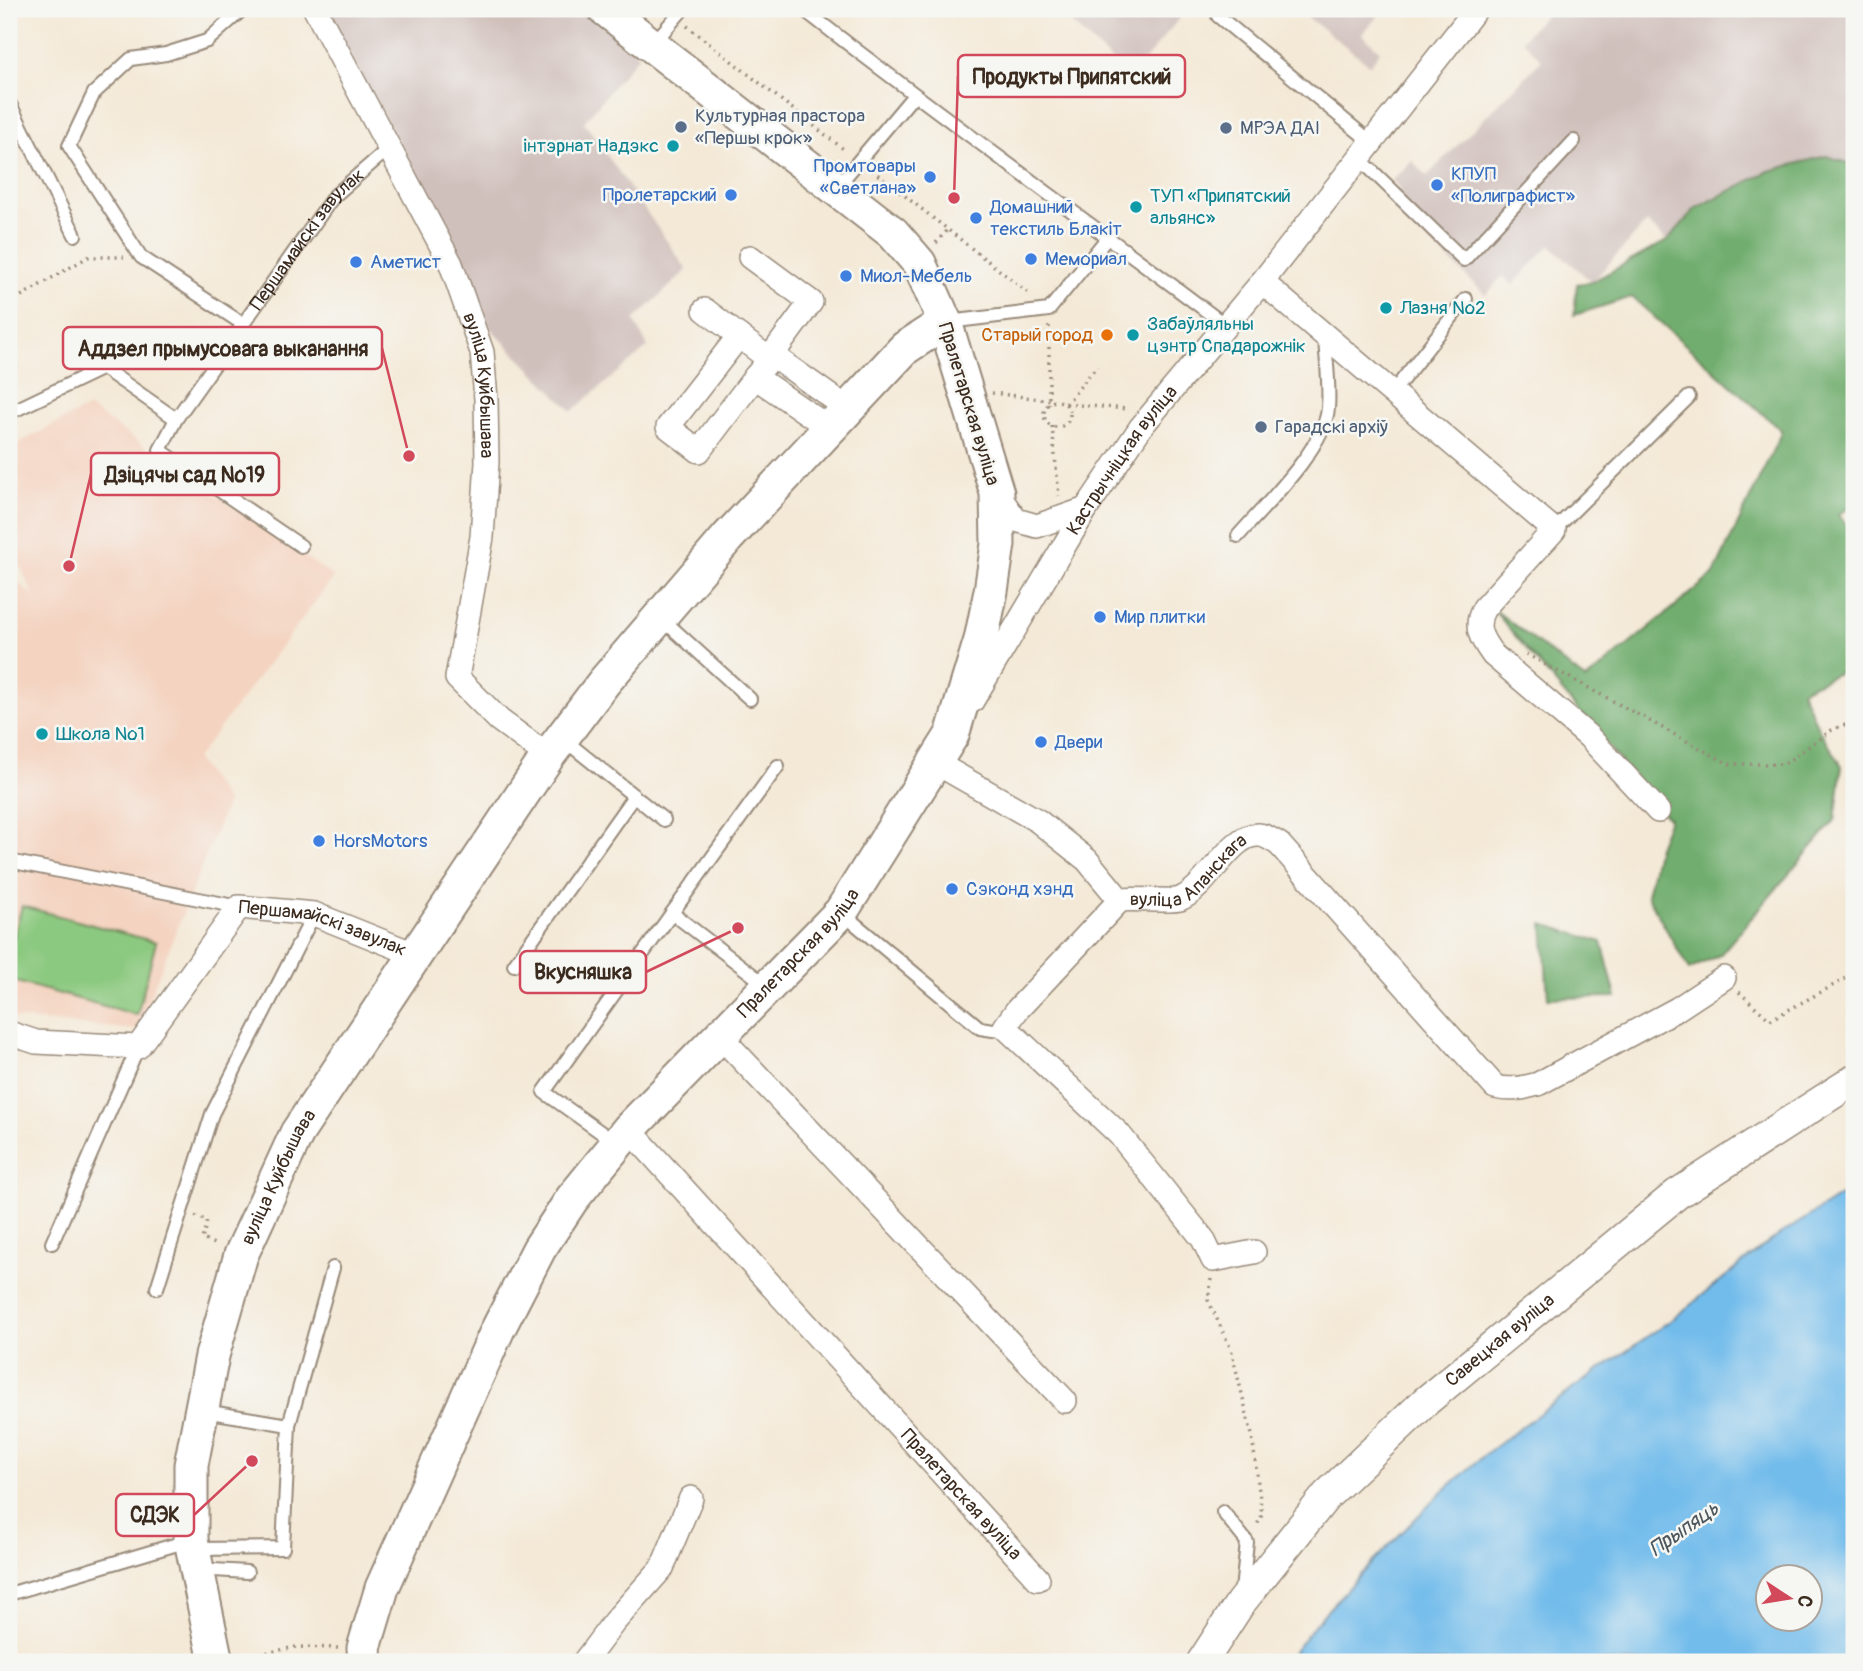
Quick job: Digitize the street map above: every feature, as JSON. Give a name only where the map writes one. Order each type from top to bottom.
[{"type":"main road","name":"Пралетарская вуліца","points":[[365,1655],[382,1588],[498,1329],[539,1249],[572,1199],[623,1136],[841,912],[952,735],[981,640],[998,544],[997,492],[945,322],[919,263],[892,233],[605,9]]},
{"type":"main road","name":"вуліца Куйбышава","points":[[214,1651],[193,1553],[191,1465],[212,1356],[242,1255],[297,1133],[414,954],[555,747],[604,682],[728,537],[905,348],[945,322]]},
{"type":"street","name":"вуліца Куйбышава","points":[[315,9],[451,264],[482,352],[487,462],[482,537],[457,678],[499,720],[555,747]]},
{"type":"street","name":"Кастрычніцкая вуліца","points":[[952,735],[1086,509],[1155,411],[1262,282],[1476,9]]},
{"type":"street","points":[[739,336],[668,428],[699,451],[811,302],[750,257]]},
{"type":"street","points":[[1262,282],[1554,530],[1484,608],[1479,617],[1478,628],[1493,656],[1588,736],[1658,811]]},
{"type":"street","points":[[705,310],[739,336],[765,364],[839,418]]},
{"type":"street","points":[[997,492],[1016,520],[1037,526],[1086,509]]},
{"type":"street","points":[[936,763],[1038,821],[1087,860],[1120,900]]},
{"type":"street","name":"вуліца Апанскага","points":[[1005,1027],[1017,1010],[1120,900],[1179,900],[1203,883],[1241,839],[1259,835],[1279,844],[1495,1087],[1517,1090],[1538,1084],[1677,1009],[1724,978]]},
{"type":"street","name":"Першамайскі завулак","points":[[138,1047],[239,907],[314,914],[414,954]]},
{"type":"street","points":[[1005,1027],[1119,1134],[1203,1239],[1213,1260],[1254,1252]]},
{"type":"street","points":[[9,1033],[36,1042],[138,1047]]},
{"type":"street","name":"Пралетарская вуліца","points":[[721,1037],[1065,1401]]},
{"type":"street","name":"Савецкая вуліца","points":[[1202,1662],[1241,1602],[1327,1495],[1426,1401],[1677,1194],[1854,1080]]},
{"type":"street","name":"Пралетарская вуліца","points":[[623,1136],[1038,1579]]},
{"type":"street","points":[[584,1662],[614,1622],[662,1568],[691,1498]]},
{"type":"lane","points":[[243,9],[207,41],[166,54],[131,59],[94,93],[69,146],[141,257],[243,324]]},
{"type":"lane","points":[[652,45],[684,9]]},
{"type":"lane","points":[[803,9],[914,95],[1225,325]]},
{"type":"lane","points":[[1218,16],[1365,150],[1464,260],[1574,141]]},
{"type":"lane","points":[[836,189],[914,95]]},
{"type":"lane","points":[[9,102],[75,235]]},
{"type":"lane","name":"Першамайскі завулак","points":[[301,546],[160,450],[176,419],[333,197],[388,149]]},
{"type":"lane","points":[[945,322],[1049,310],[1108,236]]},
{"type":"lane","points":[[1393,392],[1466,299]]},
{"type":"lane","points":[[1238,536],[1305,459],[1320,435],[1328,410],[1325,333]]},
{"type":"lane","points":[[9,413],[103,368],[176,419]]},
{"type":"lane","points":[[1554,530],[1689,397]]},
{"type":"lane","points":[[660,617],[750,699]]},
{"type":"lane","points":[[555,747],[634,796],[664,820]]},
{"type":"lane","points":[[623,1136],[544,1092],[778,766]]},
{"type":"lane","points":[[514,965],[634,796]]},
{"type":"lane","points":[[9,861],[239,907]]},
{"type":"lane","points":[[841,912],[980,1028],[993,1030],[1005,1027]]},
{"type":"lane","points":[[672,913],[769,987]]},
{"type":"lane","points":[[157,1288],[212,1114],[314,914]]},
{"type":"lane","points":[[52,1242],[138,1047]]},
{"type":"lane","points":[[9,1594],[193,1553],[283,1548],[289,1425],[333,1268]]},
{"type":"lane","points":[[200,1411],[289,1425]]},
{"type":"lane","points":[[1223,1512],[1247,1542],[1241,1602]]},
{"type":"lane","points":[[193,1553],[247,1572]]},
{"type":"path","points":[[9,303],[88,257],[141,257]]},
{"type":"path","points":[[1049,310],[1049,402],[1044,416],[1052,426],[1062,519]]},
{"type":"path","points":[[1066,404],[1097,366]]},
{"type":"path","points":[[965,390],[1066,404],[1155,411]]},
{"type":"path","points":[[1052,426],[1060,428],[1069,420],[1070,411],[1066,404]]},
{"type":"path","points":[[1526,654],[1728,764],[1784,764],[1832,730],[1854,720]]},
{"type":"path","points":[[1724,978],[1770,1020],[1854,974]]},
{"type":"path","points":[[180,1210],[207,1221],[202,1239],[242,1255]]},
{"type":"path","points":[[1213,1260],[1209,1300],[1231,1349],[1252,1435],[1262,1515],[1247,1542]]},
{"type":"path","points":[[214,1651],[226,1638],[232,1659],[296,1647],[365,1655]]},
{"type":"shaded area","points":[[325,9],[583,9],[639,55],[584,122],[687,270],[634,320],[648,347],[572,411],[490,328],[453,242]]},
{"type":"shaded area","points":[[1056,9],[1187,9],[1141,65],[1161,84],[1150,96]]},
{"type":"shaded area","points":[[1297,9],[1384,9],[1362,34],[1380,51],[1370,65]]},
{"type":"shaded area","points":[[1550,9],[1854,9],[1854,165],[1826,156],[1696,208],[1667,241],[1647,222],[1592,282],[1550,245],[1513,285],[1503,276],[1486,295],[1387,201],[1400,189],[1392,180],[1412,161],[1427,176],[1542,60],[1522,40]]},
{"type":"shaded area","points":[[88,407],[334,577],[196,759],[227,802],[137,1030],[9,1018],[9,582],[16,581],[34,596],[9,541],[9,448]]},
{"type":"green space","points":[[1826,156],[1854,165],[1854,505],[1839,515],[1854,536],[1854,666],[1801,690],[1818,728],[1842,766],[1835,820],[1720,955],[1689,970],[1647,895],[1658,846],[1669,819],[1492,608],[1586,680],[1714,574],[1782,431],[1632,297],[1574,315],[1577,284],[1592,282],[1667,241],[1696,208],[1769,171]]},
{"type":"green space","points":[[22,906],[156,942],[137,1015],[9,980],[9,954]]},
{"type":"green space","points":[[1543,924],[1602,942],[1616,997],[1548,998]]},
{"type":"water","name":"Прыпяць","points":[[1854,1187],[1854,1662],[1286,1662],[1316,1623],[1357,1578],[1441,1493],[1488,1452],[1674,1318],[1769,1242]]},
{"type":"place","name":"Культурная прастора «Першы крок»","points":[[681,127]]},
{"type":"place","name":"МРЭА ДАІ","points":[[1226,128]]},
{"type":"place","name":"інтэрнат Надэкс","points":[[673,146]]},
{"type":"place","name":"Промтовары «Светлана»","points":[[930,177]]},
{"type":"place","name":"КПУП «Полиграфист»","points":[[1437,185]]},
{"type":"place","name":"Пролетарский","points":[[731,195]]},
{"type":"place","name":"Продукты Припятский","points":[[954,198]]},
{"type":"place","name":"ТУП «Припятский альянс»","points":[[1136,207]]},
{"type":"place","name":"Домашний текстиль Блакіт","points":[[976,218]]},
{"type":"place","name":"Мемориал","points":[[1031,259]]},
{"type":"place","name":"Аметист","points":[[356,262]]},
{"type":"place","name":"Миол-Мебель","points":[[846,276]]},
{"type":"place","name":"Лазня №2","points":[[1386,308]]},
{"type":"place","name":"Старый город","points":[[1107,335]]},
{"type":"place","name":"Забаўляльны цэнтр Спадарожнік","points":[[1133,335]]},
{"type":"place","name":"Гарадскі архіў","points":[[1261,427]]},
{"type":"place","name":"Аддзел прымусовага выканання","points":[[409,456]]},
{"type":"place","name":"Дзіцячы сад №19","points":[[69,566]]},
{"type":"place","name":"Мир плитки","points":[[1100,617]]},
{"type":"place","name":"Школа №1","points":[[42,734]]},
{"type":"place","name":"Двери","points":[[1041,742]]},
{"type":"place","name":"HorsMotors","points":[[319,841]]},
{"type":"place","name":"Сэконд хэнд","points":[[952,889]]},
{"type":"place","name":"Вкусняшка","points":[[738,928]]},
{"type":"place","name":"СДЭК","points":[[252,1461]]}]
